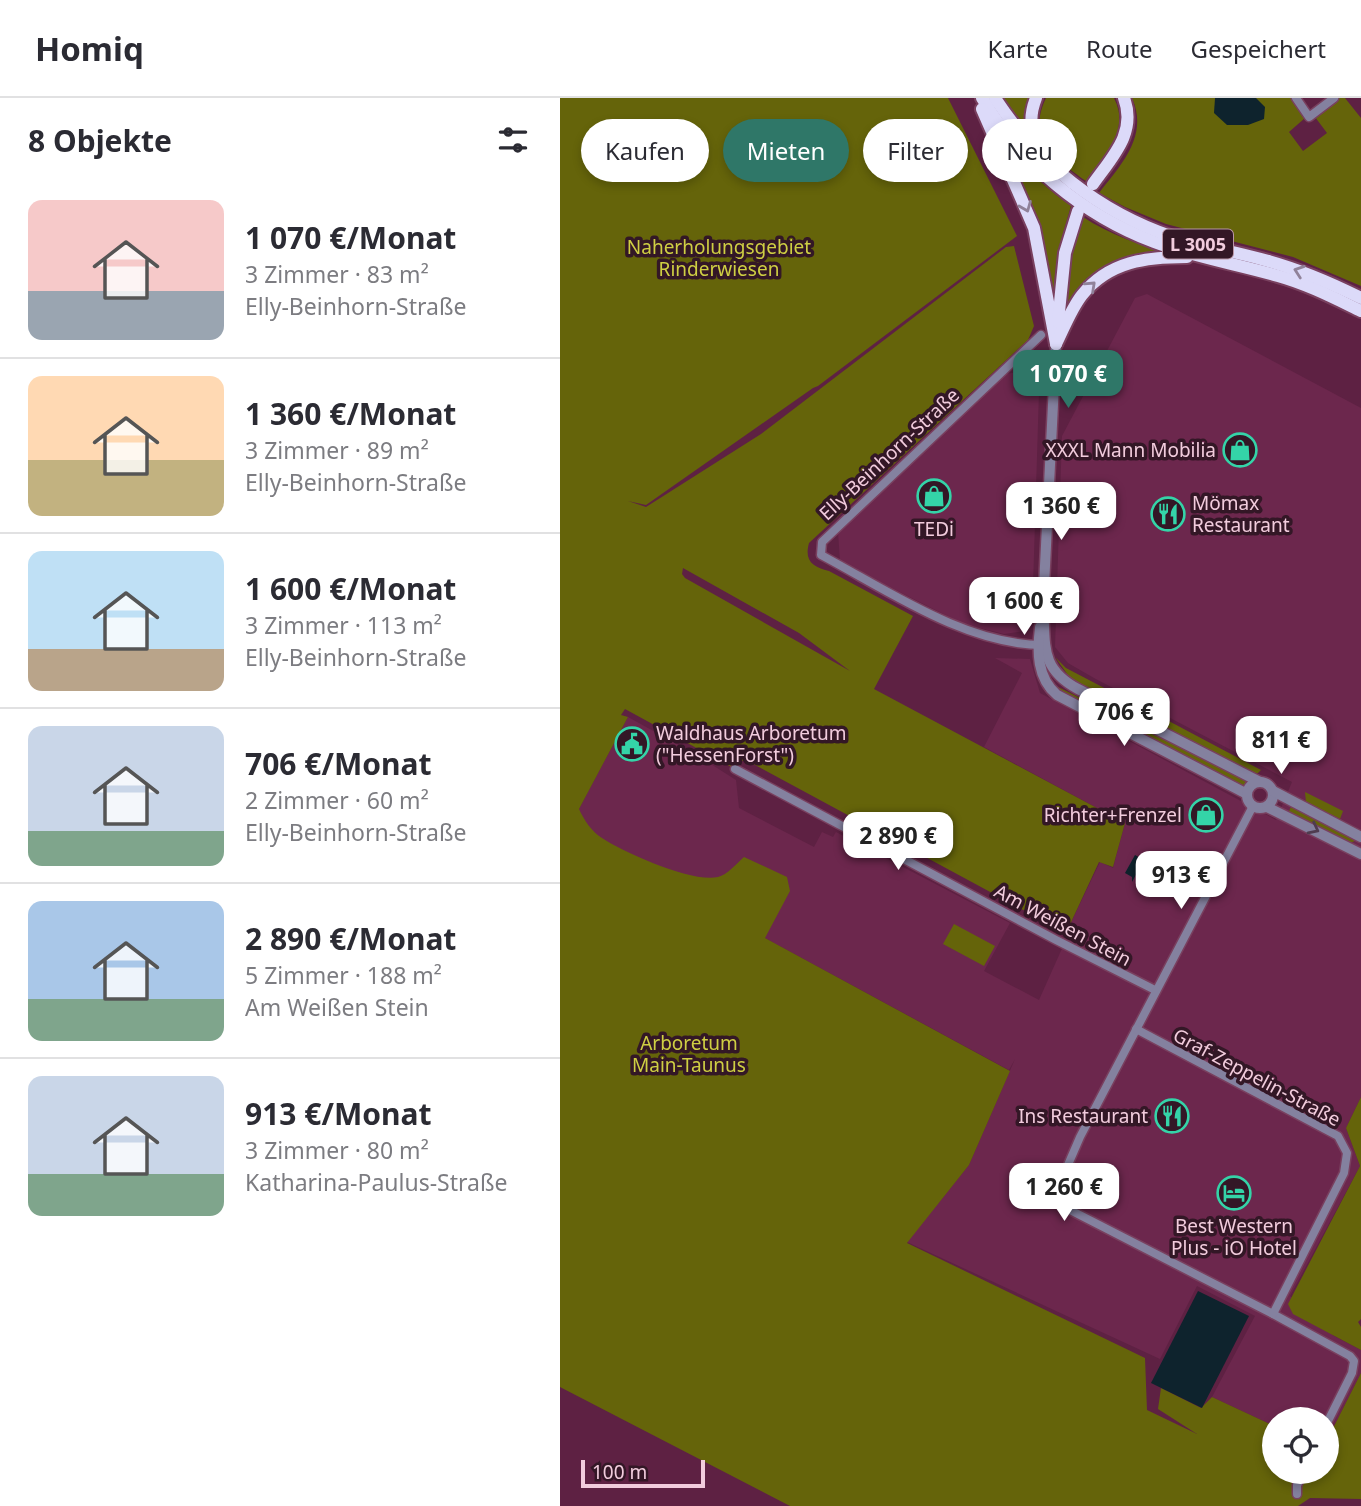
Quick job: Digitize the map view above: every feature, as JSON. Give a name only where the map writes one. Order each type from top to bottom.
[{"type":"highway","name":"L 3005","points":[[980,98],[1018,148],[1041,172],[1076,200],[1135,234],[1202,257],[1281,277],[1361,311]]},
{"type":"highway","points":[[980,98],[1034,228],[1056,344]]},
{"type":"highway","name":"L 3005","points":[[995,98],[1009,119]]},
{"type":"highway","points":[[1031,119],[1036,98]]},
{"type":"highway","points":[[1093,184],[1122,144],[1127,132],[1128,112],[1124,98]]},
{"type":"highway","name":"L 3005","points":[[1073,182],[1095,199],[1149,228],[1190,242],[1284,266],[1331,283],[1361,298]]},
{"type":"highway","points":[[1056,344],[1063,264],[1078,211]]},
{"type":"highway","points":[[1056,344],[1082,295],[1102,276],[1117,267],[1154,257],[1202,257]]},
{"type":"street","points":[[1296,98],[1309,117],[1334,98]]},
{"type":"street","name":"Elly-Beinhorn-Straße","points":[[1041,335],[822,542],[820,547],[821,555],[963,629],[992,639],[1042,645]]},
{"type":"street","points":[[1056,344],[1042,674],[1049,688],[1057,695],[1247,794]]},
{"type":"street","points":[[1042,645],[1050,667],[1067,684],[1267,784],[1273,792],[1361,836]]},
{"type":"street","name":"Am Weißen Stein","points":[[735,769],[1155,990]]},
{"type":"street","points":[[1260,782],[1252,784],[1247,794],[1248,801],[1253,806],[1267,807],[1361,854]]},
{"type":"street","points":[[1267,807],[1273,799],[1273,792]]},
{"type":"street","points":[[1253,806],[1155,990],[1074,1149],[1058,1188],[1060,1199],[1070,1210],[1350,1356],[1354,1361],[1352,1373],[1335,1407]]},
{"type":"street","name":"Graf-Zeppelin-Straße","points":[[1136,1029],[1188,1059],[1308,1119],[1338,1136],[1343,1142],[1348,1153],[1344,1172],[1273,1314]]},
{"type":"street","points":[[1297,1494],[1298,1484]]},
{"type":"shaded area","points":[[1147,294],[1361,408],[1361,1097],[1346,1128],[1360,1166],[1290,1296],[1334,1336],[1361,1350],[1361,1373],[1339,1416],[1339,1407],[1262,1407],[1262,1420],[1212,1397],[1255,1316],[1197,1286],[1160,1359],[907,1242],[969,1165],[1015,1059],[1009,1070],[567,831],[628,717],[736,780],[739,808],[814,847],[822,832],[833,837],[836,832],[1010,923],[984,971],[1039,1000],[1064,944],[1065,935],[1100,862],[1113,868],[1125,823],[984,747],[1022,673],[995,658],[1030,659],[1040,693],[1276,820],[1292,782],[1094,678],[1068,663],[1055,647],[1062,436],[1135,298]]},
{"type":"shaded area","points":[[1019,372],[1039,391],[1032,620],[1025,631],[1004,634],[963,624],[840,562],[838,531],[1004,374]]},
{"type":"green space","points":[[560,98],[948,98],[958,119],[863,119],[863,182],[968,182],[968,138],[982,166],[982,182],[990,182],[1017,236],[818,386],[646,505],[628,501],[646,507],[761,434],[1006,247],[1014,246],[1034,326],[1028,340],[809,543],[808,554],[814,565],[913,616],[874,689],[1125,823],[1113,867],[1099,862],[1066,933],[744,759],[735,769],[625,709],[621,715],[628,717],[579,809],[589,825],[602,838],[642,859],[692,876],[721,876],[744,857],[787,877],[790,891],[765,938],[1010,1071],[969,1165],[907,1243],[1145,1358],[1147,1410],[1197,1434],[1158,1409],[1161,1388],[1201,1408],[1212,1397],[1262,1420],[1262,1484],[1339,1484],[1339,1416],[1361,1373],[1361,1499],[1310,1498],[1298,1506],[790,1506],[560,1387]],"holes":[[[683,568],[799,633],[850,671],[685,578],[682,574]]]},
{"type":"green space","points":[[1001,98],[1029,98],[1025,110],[1027,119],[1018,119]]},
{"type":"green space","points":[[1046,98],[1114,98],[1119,121],[1117,132],[1107,153],[1086,181],[1077,174],[1077,119],[1040,119]]},
{"type":"green space","points":[[1132,98],[1291,98],[1305,118],[1289,132],[1303,151],[1327,133],[1315,117],[1339,98],[1345,98],[1361,118],[1361,286],[1293,257],[1166,224],[1099,193],[1124,161],[1135,137],[1136,112]]},
{"type":"green space","points":[[1014,182],[1042,182],[1071,206],[1058,251],[1053,295]]},
{"type":"green space","points":[[1083,217],[1125,239],[1170,253],[1131,256],[1104,267],[1083,288],[1063,321],[1070,259]]},
{"type":"green space","points":[[1055,657],[1066,668],[1154,714],[1146,718],[1079,684],[1070,678]]},
{"type":"green space","points":[[1054,685],[1248,781],[1244,789],[1059,693]]},
{"type":"green space","points":[[1165,719],[1261,770],[1258,773],[1250,773],[1167,730]]},
{"type":"green space","points":[[1305,792],[1343,811],[1340,819],[1306,802]]},
{"type":"green space","points":[[1292,805],[1355,841],[1347,844],[1288,813]]},
{"type":"green space","points":[[954,924],[995,946],[984,966],[943,944]]},
{"type":"green space","points":[[1361,1097],[1361,1319],[1358,1322],[1361,1327],[1361,1350],[1293,1314],[1288,1304],[1360,1166],[1346,1128]]},
{"type":"water","points":[[1215,98],[1256,98],[1265,107],[1264,119],[1248,125],[1227,125],[1214,113]]},
{"type":"water","points":[[1135,855],[1144,860],[1132,882],[1132,877],[1125,873]]},
{"type":"water","points":[[1198,1291],[1249,1316],[1202,1408],[1151,1383]]},
{"type":"place","name":"XXXL Mann Mobilia","points":[[1240,450]]},
{"type":"place","name":"TEDi","points":[[934,496]]},
{"type":"place","name":"Mömax Restaurant","points":[[1168,514]]},
{"type":"place","name":"Waldhaus Arboretum (\"HessenForst\")","points":[[632,744]]},
{"type":"place","name":"Richter+Frenzel","points":[[1206,815]]},
{"type":"place","name":"Ins Restaurant","points":[[1172,1116]]},
{"type":"place","name":"Best Western Plus - iO Hotel","points":[[1234,1193]]},
{"type":"park label","name":"Naherholungsgebiet Rinderwiesen","points":[[719,258]]},
{"type":"park label","name":"Arboretum Main-Taunus","points":[[689,1054]]}]
